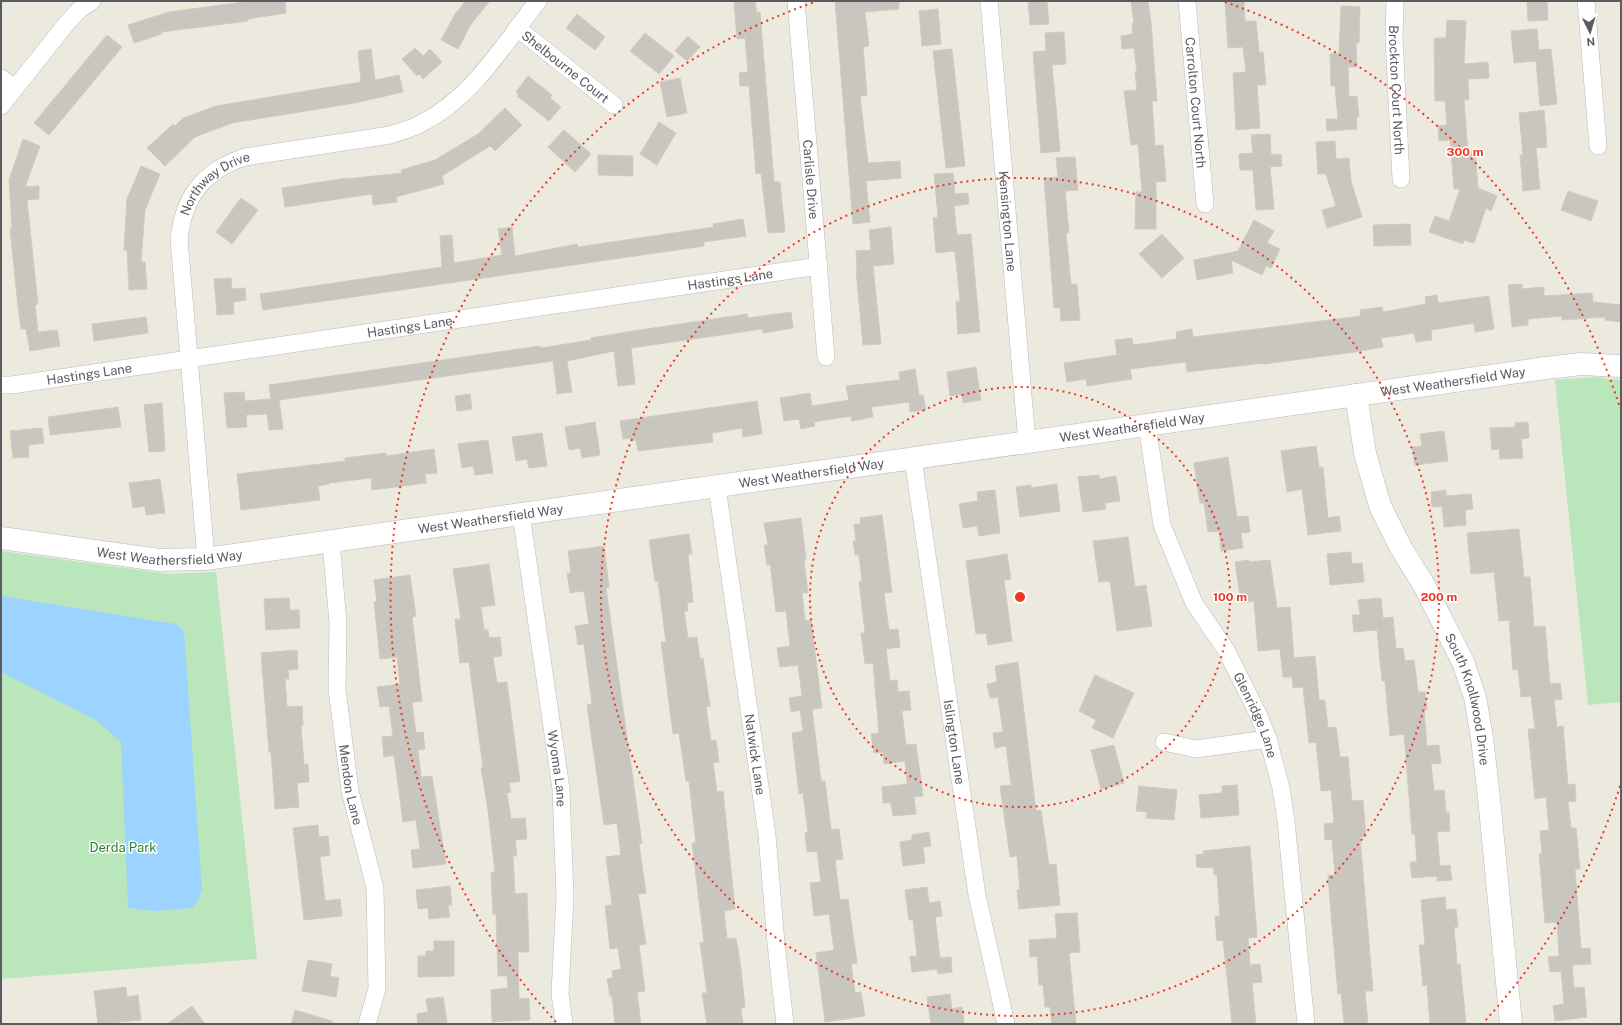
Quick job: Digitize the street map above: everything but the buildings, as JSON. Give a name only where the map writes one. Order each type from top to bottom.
[{"type":"street","points":[[1,106],[8,83],[80,9],[92,1]]},
{"type":"street","name":"Northway Drive","points":[[206,559],[179,239],[186,206],[205,179],[232,162],[245,157],[364,140],[390,135],[421,124],[455,102],[483,71],[538,1]]},
{"type":"street","name":"Carlisle Drive","points":[[796,1],[826,357]]},
{"type":"street","name":"Kensington Lane","points":[[989,1],[1027,442]]},
{"type":"street","name":"Carrolton Court North","points":[[1187,1],[1205,204]]},
{"type":"street","name":"Brockton Court North","points":[[1395,1],[1395,54],[1401,180]]},
{"type":"street","points":[[1586,1],[1598,146]]},
{"type":"street","name":"Shelbourne Court","points":[[517,28],[614,105]]},
{"type":"street","name":"Hastings Lane","points":[[1,385],[12,385],[190,360],[819,266]]},
{"type":"street","name":"West Weathersfield Way","points":[[1,538],[159,560],[206,559],[1546,368],[1581,364],[1621,366]]},
{"type":"street","name":"South Knollwood Drive","points":[[1356,395],[1365,453],[1380,506],[1401,548],[1424,585],[1463,662],[1474,697],[1482,738],[1490,798],[1512,1024]]},
{"type":"street","name":"Glenridge Lane","points":[[1147,425],[1162,525],[1194,603],[1226,650],[1259,716],[1268,739],[1281,788],[1286,821],[1306,1024]]},
{"type":"street","name":"Islington Lane","points":[[913,459],[977,895],[1006,1024]]},
{"type":"street","name":"Natwick Lane","points":[[717,486],[767,835],[784,1024]]},
{"type":"street","name":"Wyoma Lane","points":[[520,514],[561,789],[565,897],[560,993],[564,1024]]},
{"type":"street","name":"Mendon Lane","points":[[331,542],[338,624],[337,689],[350,791],[375,888],[376,989],[367,1024]]},
{"type":"street","points":[[1164,742],[1196,749],[1268,739]]},
{"type":"green space","points":[[1596,377],[1621,380],[1621,702],[1588,705],[1555,380]]},
{"type":"green space","name":"Derda Park","points":[[1,551],[168,574],[216,572],[257,959],[1,979]]},
{"type":"water","points":[[1,596],[176,624],[184,631],[202,890],[194,908],[156,911],[128,908],[121,742],[96,720],[1,672]]}]
